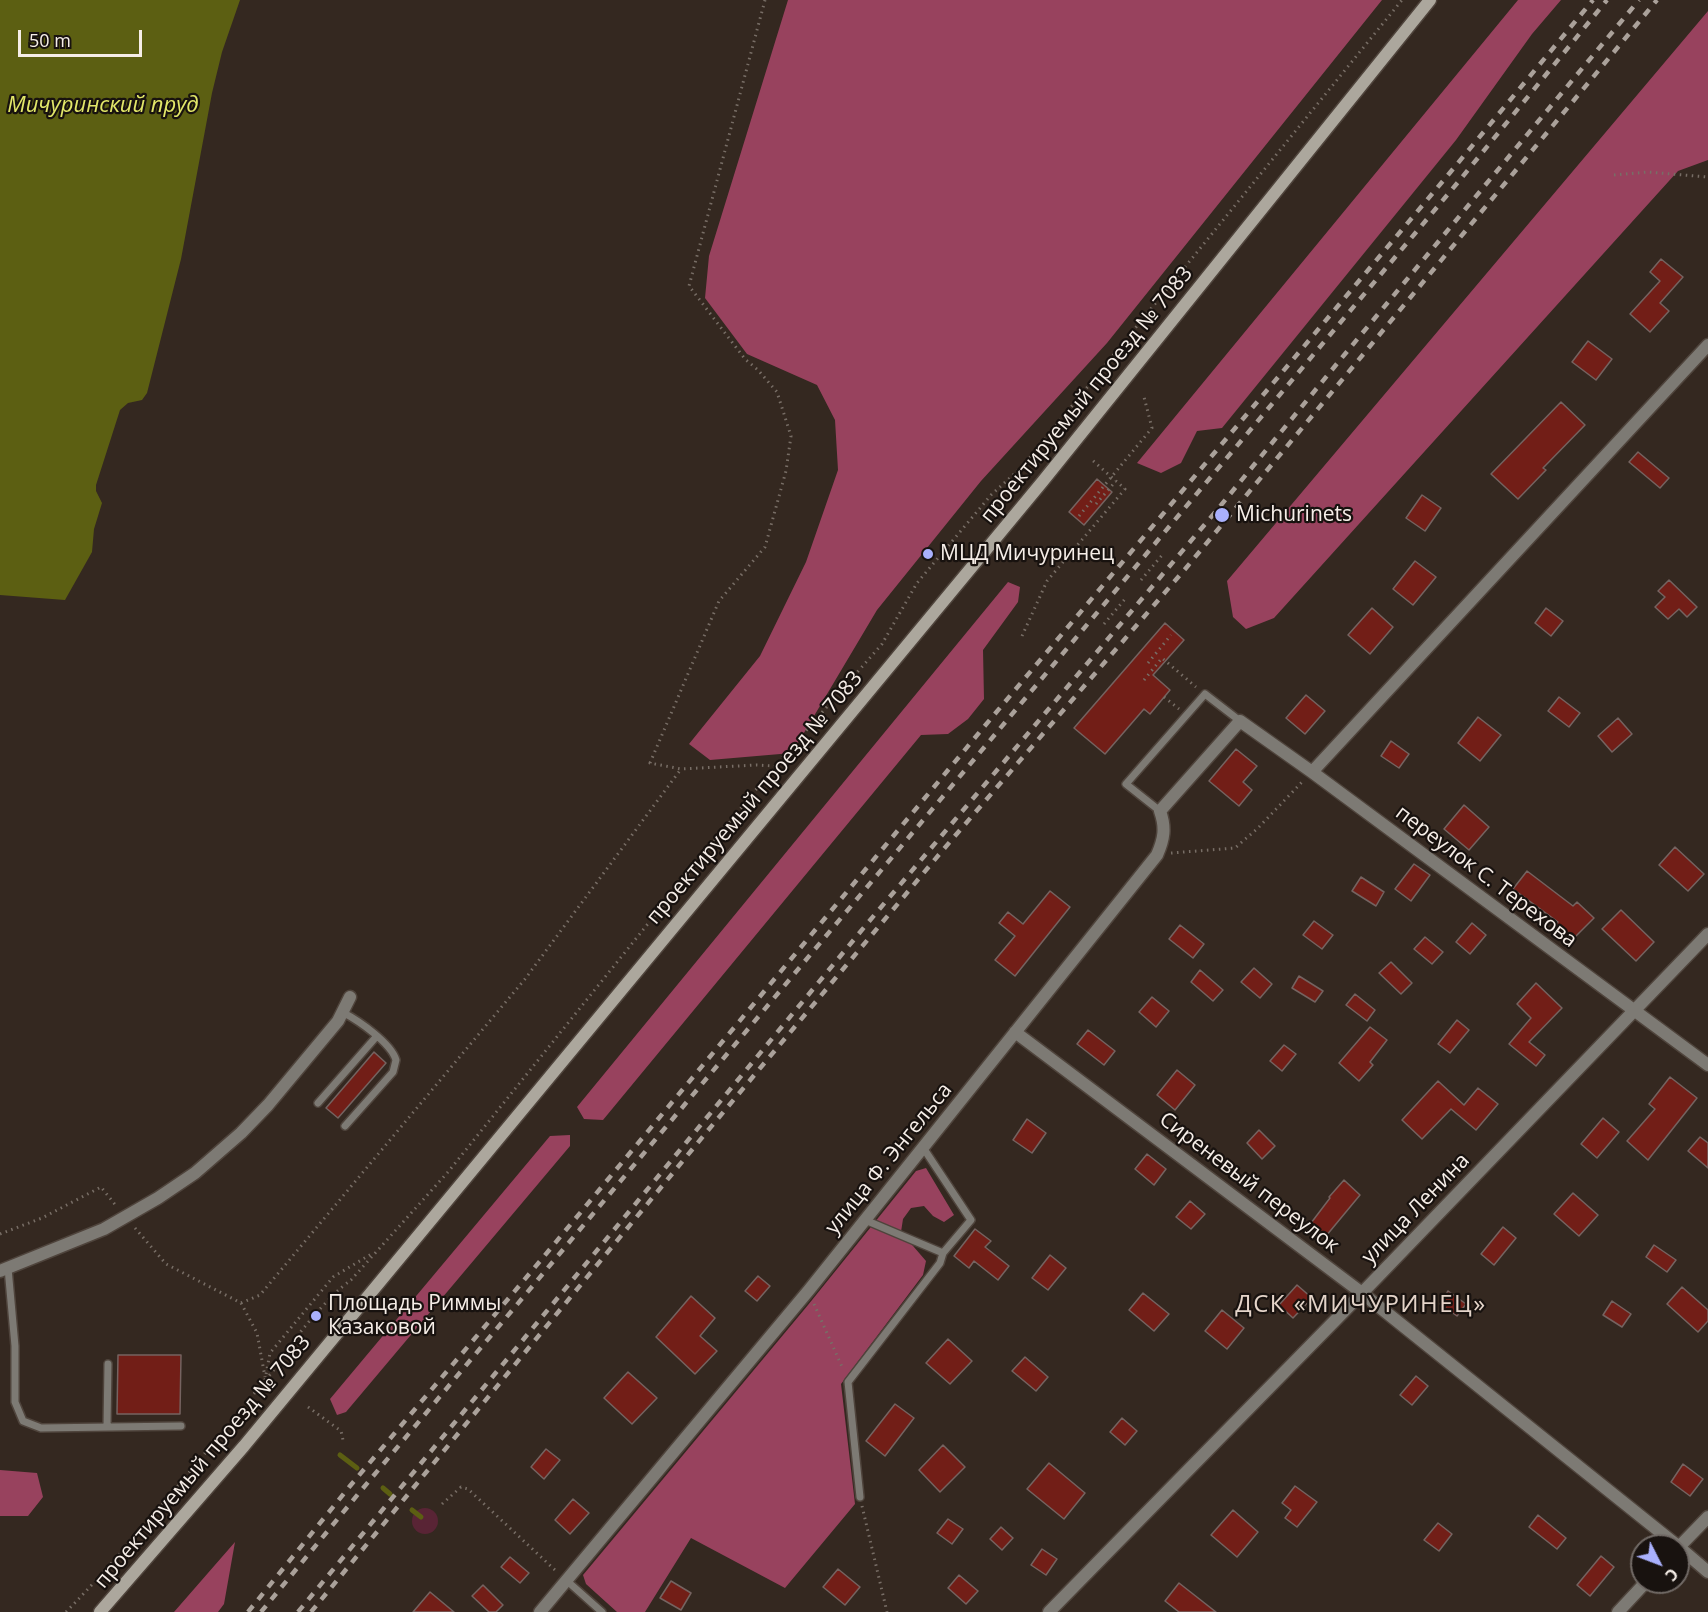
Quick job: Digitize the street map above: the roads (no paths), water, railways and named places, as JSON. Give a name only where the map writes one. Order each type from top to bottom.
[{"type":"main road","name":"проектируемый проезд № 7083","points":[[100,1612],[252,1437],[1006,526],[1430,0]]},
{"type":"street","points":[[1312,772],[1708,345]]},
{"type":"street","points":[[1160,811],[1240,721]]},
{"type":"street","name":"переулок С. Терехова","points":[[1240,721],[1708,1065]]},
{"type":"street","name":"улица Ф. Энгельса","points":[[540,1612],[924,1149],[1157,855],[1164,840],[1164,824],[1160,811]]},
{"type":"street","name":"улица Ленина","points":[[1049,1612],[1362,1293],[1708,934]]},
{"type":"street","points":[[4,1269],[126,1218],[195,1173],[241,1133],[268,1105],[344,1013],[350,997]]},
{"type":"street","name":"Сиреневый переулок","points":[[1016,1032],[1362,1293],[1663,1534]]},
{"type":"street","points":[[1690,1535],[1708,1516]]},
{"type":"street","name":"Сиреневый переулок","points":[[1690,1556],[1708,1572]]},
{"type":"street","points":[[1618,1612],[1635,1594]]},
{"type":"lane","points":[[1160,811],[1126,784],[1186,715],[1205,694],[1240,721]]},
{"type":"lane","points":[[344,1013],[395,1054],[396,1065],[393,1072],[345,1126]]},
{"type":"lane","points":[[318,1103],[376,1037]]},
{"type":"lane","points":[[860,1497],[848,1382],[940,1263],[943,1253],[970,1220],[924,1149]]},
{"type":"lane","points":[[865,1220],[943,1253]]},
{"type":"lane","points":[[4,1269],[15,1346],[15,1402],[23,1420],[41,1428],[181,1426]]},
{"type":"lane","points":[[107,1427],[108,1364]]},
{"type":"lane","points":[[566,1580],[602,1612]]},
{"type":"water","name":"Мичуринский пруд","points":[[0,0],[240,0],[222,52],[212,93],[181,259],[147,393],[142,400],[128,403],[120,410],[96,485],[96,491],[102,503],[94,529],[92,552],[65,600],[0,595]]},
{"type":"waterway","points":[[340,1455],[357,1468]]},
{"type":"waterway","points":[[383,1488],[390,1494]]},
{"type":"waterway","points":[[412,1510],[421,1517]]},
{"type":"railway","points":[[248,1612],[350,1486],[1593,0]]},
{"type":"railway","points":[[261,1612],[1459,181],[1607,0]]},
{"type":"railway","points":[[298,1612],[866,925],[1217,510],[1639,0]]},
{"type":"railway","points":[[311,1612],[705,1134],[942,851],[1186,568],[1657,0]]},
{"type":"place","name":"Michurinets","points":[[1222,515]]},
{"type":"place","name":"МЦД Мичуринец","points":[[928,554]]},
{"type":"place","name":"Площадь Риммы Казаковой","points":[[316,1316]]},
{"type":"district","name":"ДСК «МИЧУРИНЕЦ»","points":[[1361,1305]]}]
